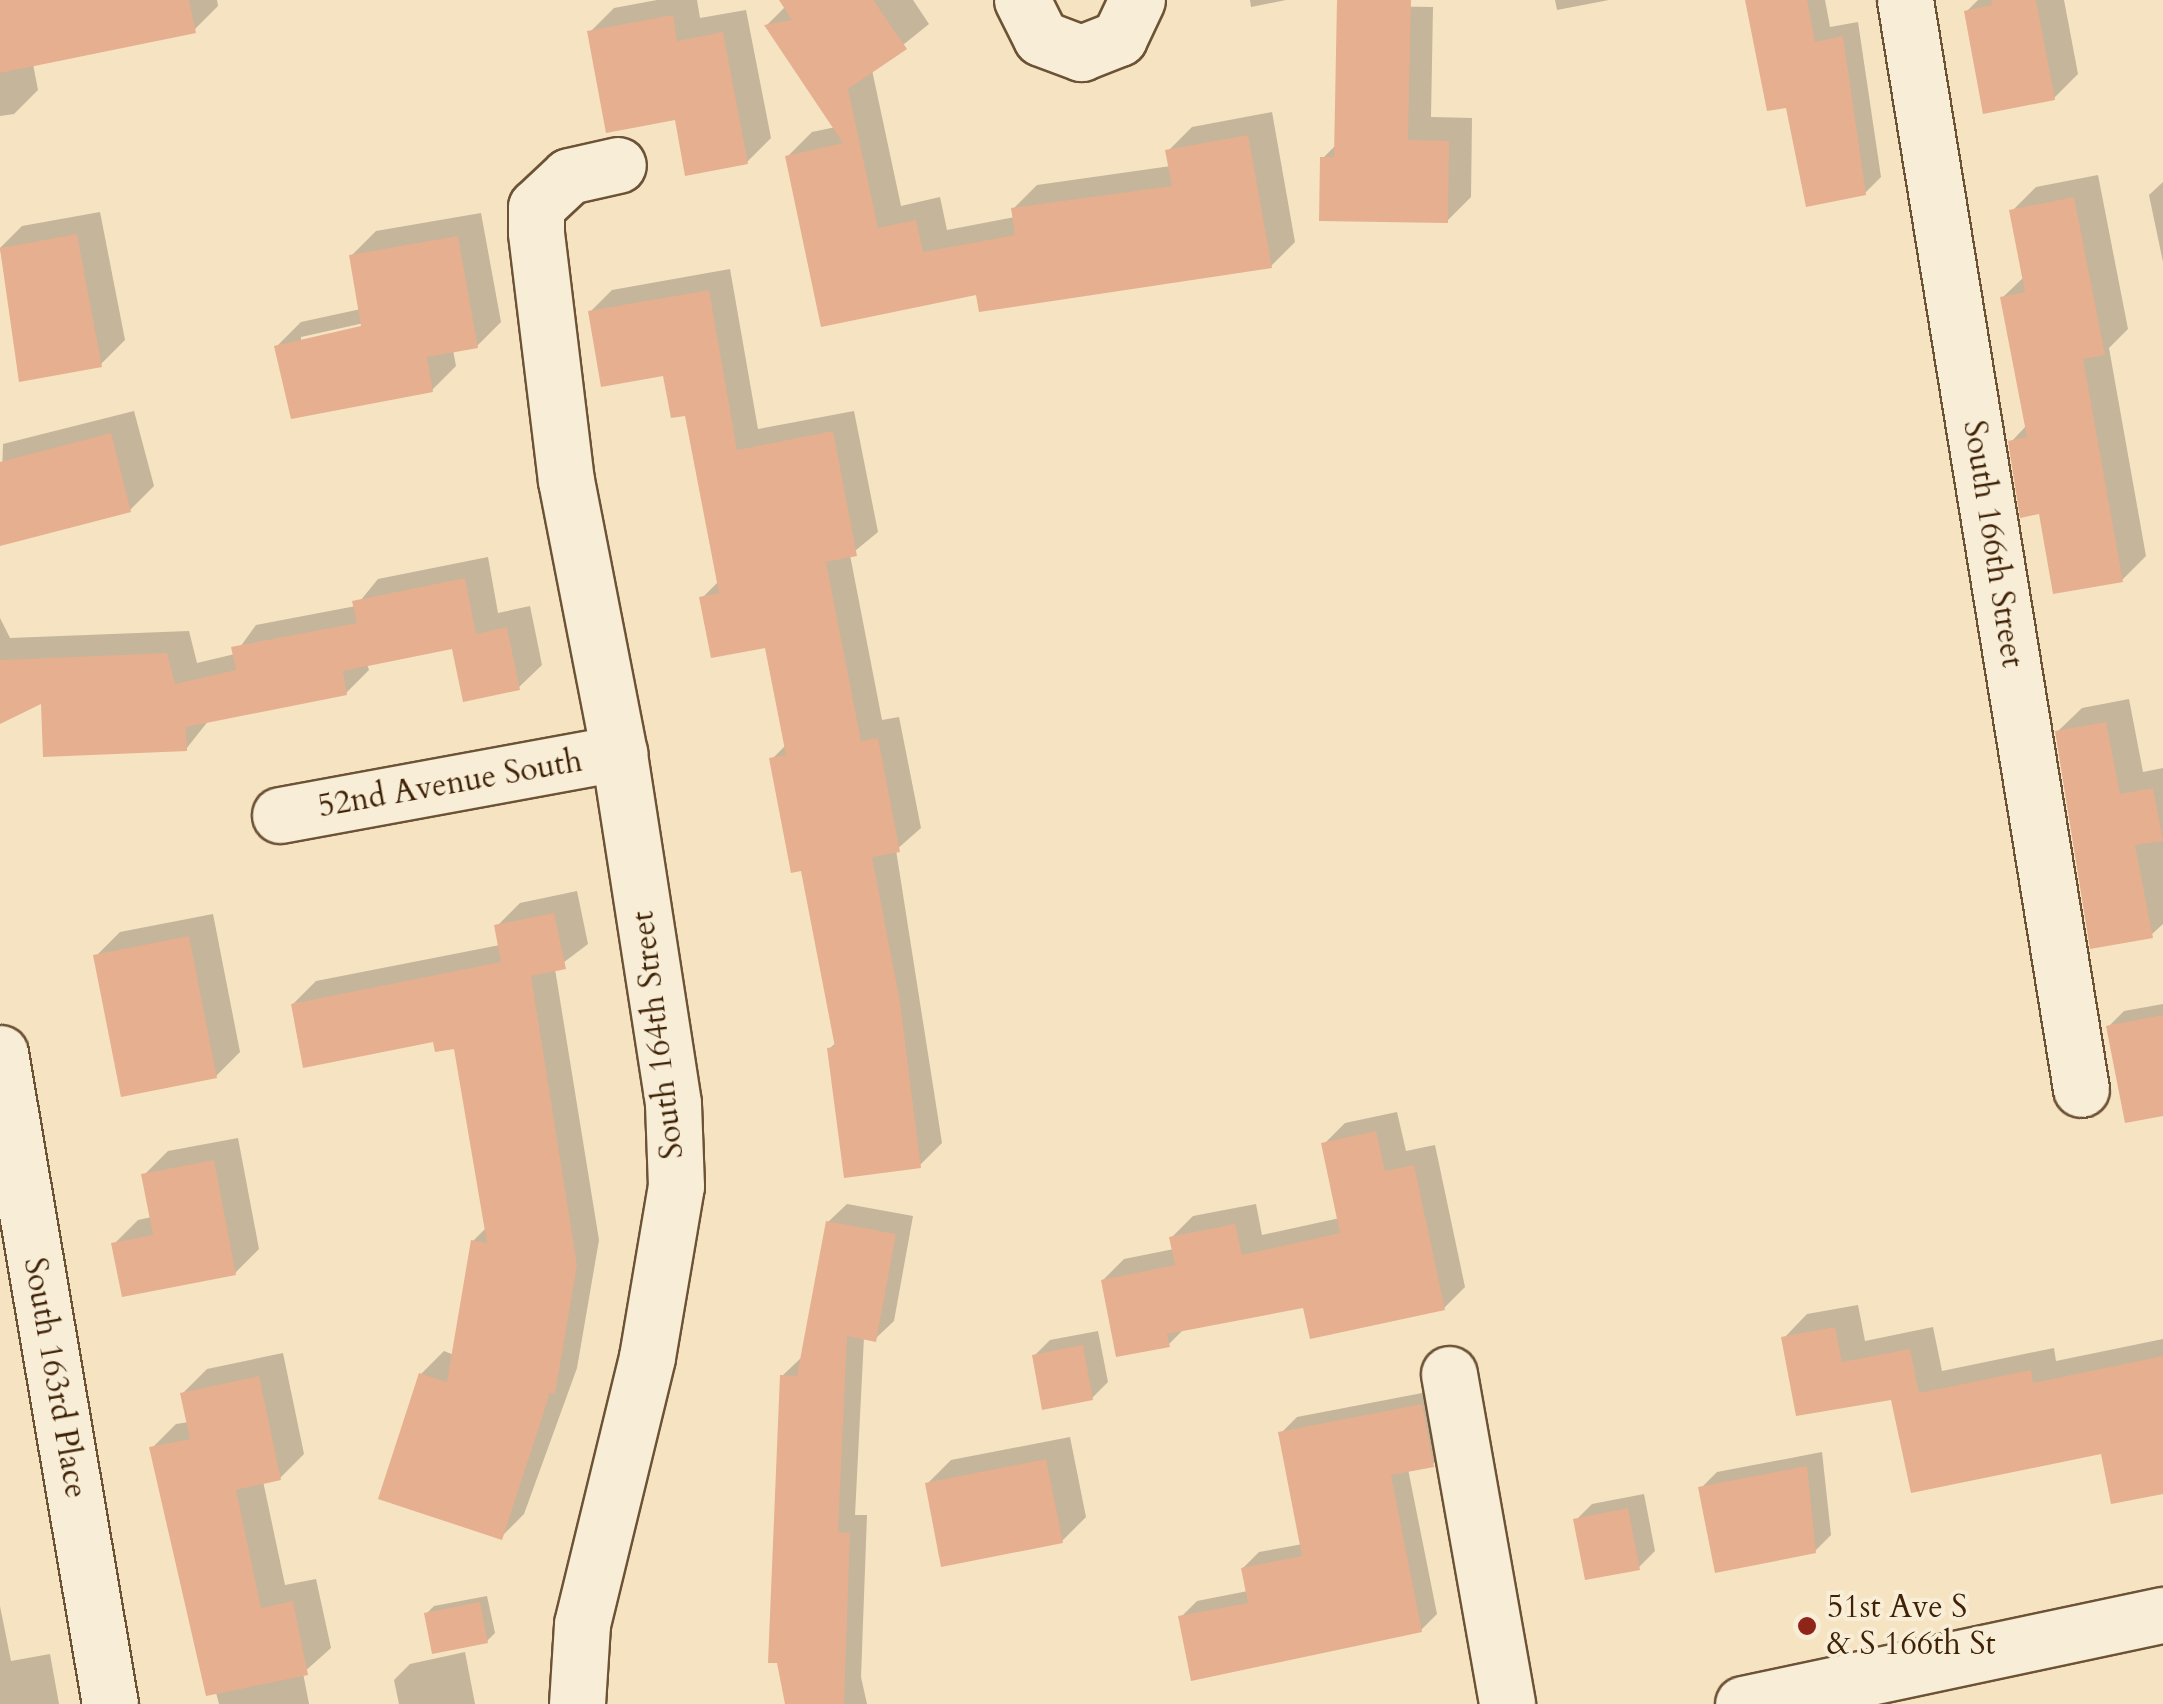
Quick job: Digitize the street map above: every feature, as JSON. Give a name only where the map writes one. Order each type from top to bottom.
[{"type":"street","points":[[1022,0],[1040,38],[1081,53],[1119,38],[1137,0]]},
{"type":"street","name":"South 166th Street","points":[[1905,0],[2082,1089]]},
{"type":"street","name":"South 164th Street","points":[[577,1704],[582,1624],[648,1356],[676,1186],[674,1103],[619,754],[566,481],[536,206],[568,176],[618,165]]},
{"type":"street","name":"52nd Avenue South","points":[[280,815],[619,754]]},
{"type":"street","name":"South 163rd Place","points":[[0,1053],[110,1704]]},
{"type":"street","points":[[1449,1374],[1508,1704]]},
{"type":"street","points":[[1742,1704],[1977,1682],[2163,1615]]},
{"type":"building","points":[[0,0],[189,0],[196,33],[0,73]]},
{"type":"building","points":[[779,0],[873,0],[907,49],[848,89],[878,228],[916,220],[923,252],[1015,235],[1011,208],[1172,186],[1165,150],[1248,135],[1272,268],[979,312],[976,295],[821,327],[785,156],[843,143],[764,25],[792,20]]},
{"type":"building","points":[[1337,0],[1411,0],[1408,140],[1449,141],[1448,223],[1319,221],[1320,157],[1334,157]]},
{"type":"building","points":[[1745,0],[1807,0],[1815,42],[1843,36],[1866,195],[1806,207],[1786,108],[1767,111]]},
{"type":"building","points":[[1991,0],[2036,0],[2055,100],[1983,114],[1964,11],[1992,5]]},
{"type":"building","points":[[673,15],[677,41],[723,32],[748,164],[685,176],[675,120],[606,133],[587,31]]},
{"type":"building","points":[[2074,197],[2105,355],[2083,359],[2123,582],[2053,594],[2039,514],[2020,518],[2008,441],[2027,437],[2000,297],[2025,292],[2009,210]]},
{"type":"building","points":[[77,234],[102,367],[19,382],[0,248]]},
{"type":"building","points":[[458,236],[478,348],[427,357],[433,392],[291,419],[274,346],[361,326],[349,255]]},
{"type":"building","points":[[709,290],[737,450],[833,431],[857,556],[826,562],[861,741],[878,738],[900,852],[872,857],[900,1002],[921,1168],[844,1178],[827,1048],[835,1047],[801,871],[791,873],[769,758],[786,755],[765,648],[711,658],[699,597],[719,593],[685,416],[671,418],[663,376],[601,387],[588,311]]},
{"type":"building","points":[[111,433],[131,512],[0,546],[0,462]]},
{"type":"building","points":[[465,578],[476,634],[507,627],[520,690],[463,702],[452,649],[343,671],[347,695],[186,727],[187,751],[43,757],[41,704],[0,724],[0,660],[167,653],[175,684],[236,670],[231,647],[357,623],[352,601]]},
{"type":"building","points":[[2106,722],[2120,794],[2153,788],[2163,841],[2135,845],[2153,938],[2090,949],[2055,731]]},
{"type":"building","points":[[554,913],[566,969],[531,976],[577,1265],[555,1394],[550,1393],[502,1540],[378,1499],[419,1373],[447,1382],[471,1240],[487,1243],[454,1049],[435,1052],[433,1042],[303,1068],[291,1004],[501,962],[494,925]]},
{"type":"building","points":[[189,936],[217,1078],[121,1097],[93,955]]},
{"type":"building","points":[[2163,1015],[2163,1116],[2125,1123],[2106,1026]]},
{"type":"building","points":[[1376,1131],[1385,1171],[1414,1165],[1445,1310],[1310,1339],[1303,1308],[1167,1334],[1170,1347],[1116,1357],[1101,1280],[1175,1265],[1169,1237],[1235,1224],[1242,1255],[1340,1233],[1321,1143]]},
{"type":"building","points":[[214,1160],[236,1275],[122,1297],[111,1243],[153,1235],[141,1174]]},
{"type":"building","points":[[826,1221],[896,1234],[876,1342],[847,1336],[838,1532],[850,1533],[844,1704],[785,1704],[777,1663],[768,1663],[780,1375],[797,1376]]},
{"type":"building","points":[[1835,1327],[1842,1362],[1910,1349],[1919,1393],[2031,1370],[2033,1383],[2163,1356],[2163,1494],[2111,1504],[2101,1454],[1911,1493],[1891,1400],[1796,1416],[1781,1337]]},
{"type":"building","points":[[1083,1345],[1093,1400],[1042,1410],[1032,1355]]},
{"type":"building","points":[[259,1376],[281,1480],[236,1490],[261,1608],[293,1601],[308,1675],[206,1696],[149,1447],[190,1439],[180,1393]]},
{"type":"building","points":[[1422,1404],[1434,1467],[1391,1475],[1422,1632],[1191,1681],[1178,1616],[1248,1603],[1241,1568],[1302,1556],[1278,1432]]},
{"type":"building","points":[[1046,1459],[1063,1543],[941,1567],[925,1483]]},
{"type":"building","points":[[1807,1466],[1816,1553],[1715,1573],[1698,1487]]},
{"type":"building","points":[[1628,1508],[1640,1570],[1585,1580],[1573,1519]]},
{"type":"building","points":[[480,1602],[488,1643],[432,1654],[424,1613]]},
{"type":"place","name":"51st Ave S & S 166th St","points":[[1807,1626]]}]
